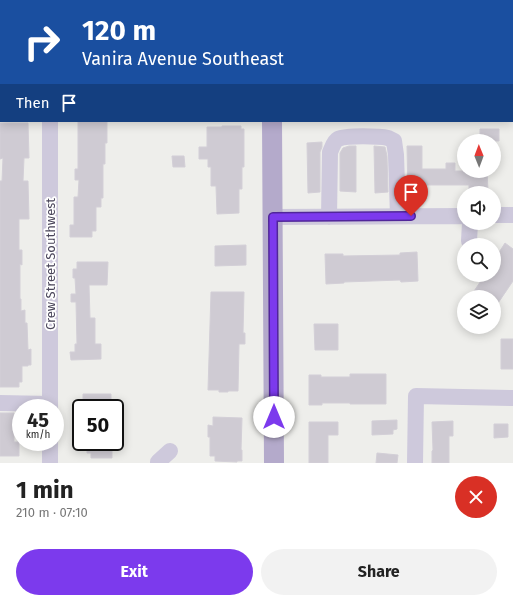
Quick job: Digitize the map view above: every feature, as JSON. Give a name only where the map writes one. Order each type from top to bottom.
[{"type":"main road","points":[[272,122],[274,463]]},
{"type":"street","name":"Crew Street Southwest","points":[[50,122],[50,399]]},
{"type":"street","points":[[329,216],[330,152],[333,144],[338,139],[364,136],[388,138],[394,141],[396,155],[398,216]]},
{"type":"street","points":[[501,215],[513,215]]},
{"type":"street","points":[[273,217],[457,216]]},
{"type":"street","points":[[415,463],[416,396],[513,398]]},
{"type":"street","points":[[0,403],[12,404]]},
{"type":"street","points":[[50,451],[50,463]]},
{"type":"street","points":[[158,463],[170,451]]},
{"type":"building","points":[[78,122],[107,122],[105,164],[103,164],[103,198],[101,198],[101,207],[96,207],[96,231],[92,231],[92,237],[70,237],[70,225],[74,225],[74,197],[78,197],[79,180],[75,180],[75,169],[78,169]]},
{"type":"building","points":[[0,123],[28,123],[29,158],[24,158],[23,181],[28,181],[29,219],[19,219],[19,250],[22,250],[22,265],[20,264],[21,311],[25,310],[28,350],[31,349],[31,365],[22,366],[22,382],[19,382],[19,387],[0,387],[0,181],[2,181],[3,158],[0,159]]},
{"type":"building","points":[[241,126],[241,129],[244,129],[244,167],[242,167],[242,189],[239,189],[239,213],[217,214],[216,186],[211,186],[211,167],[208,167],[208,159],[199,159],[199,147],[207,147],[207,127]]},
{"type":"building","points":[[480,129],[499,129],[499,134],[480,134]]},
{"type":"building","points":[[322,142],[320,152],[320,192],[308,193],[307,143]]},
{"type":"building","points":[[356,146],[356,192],[340,191],[340,153],[343,148]]},
{"type":"building","points":[[374,146],[385,147],[387,156],[388,192],[375,193]]},
{"type":"building","points":[[407,146],[422,146],[422,169],[446,169],[446,163],[455,163],[457,178],[487,178],[488,186],[423,185],[423,192],[408,192]]},
{"type":"building","points":[[172,156],[184,156],[185,167],[173,167]]},
{"type":"building","points":[[505,243],[513,249],[513,281],[501,299],[501,290],[475,290],[480,282],[501,282],[501,249]]},
{"type":"building","points":[[246,245],[246,265],[215,266],[215,246]]},
{"type":"building","points":[[417,252],[418,281],[401,282],[400,280],[326,284],[325,254],[343,254],[343,256],[400,255],[400,253]]},
{"type":"building","points":[[77,262],[108,262],[107,285],[89,285],[90,318],[95,318],[95,344],[101,344],[101,359],[71,360],[70,352],[75,352],[75,344],[77,344],[76,302],[71,302],[71,294],[76,294],[73,269],[77,269]]},
{"type":"building","points":[[211,292],[244,292],[243,333],[245,333],[245,344],[239,344],[238,391],[219,392],[219,390],[208,390]]},
{"type":"building","points":[[314,324],[338,324],[338,350],[315,350]]},
{"type":"building","points":[[501,339],[513,339],[513,369],[501,369]]},
{"type":"building","points":[[350,374],[386,374],[386,404],[322,403],[322,405],[309,405],[309,375],[321,375],[321,377],[350,377]]},
{"type":"building","points":[[83,394],[111,394],[111,399],[83,399]]},
{"type":"building","points":[[0,413],[12,413],[12,451],[19,451],[19,456],[0,456]]},
{"type":"building","points":[[213,417],[242,418],[242,461],[215,461],[215,456],[210,456],[210,437],[208,437],[208,425],[213,426]]},
{"type":"building","points":[[397,420],[397,429],[393,430],[393,434],[372,435],[372,421]]},
{"type":"building","points":[[453,421],[453,436],[449,436],[449,463],[432,463],[432,422]]},
{"type":"building","points":[[309,422],[338,422],[338,435],[328,435],[328,463],[309,463]]},
{"type":"building","points":[[494,424],[508,424],[508,437],[494,438]]},
{"type":"building","points":[[87,451],[112,451],[112,458],[91,458],[91,453],[87,453]]},
{"type":"building","points":[[377,453],[398,455],[397,463],[376,463]]},
{"type":"route","points":[[274,417],[273,217],[411,216]]}]
